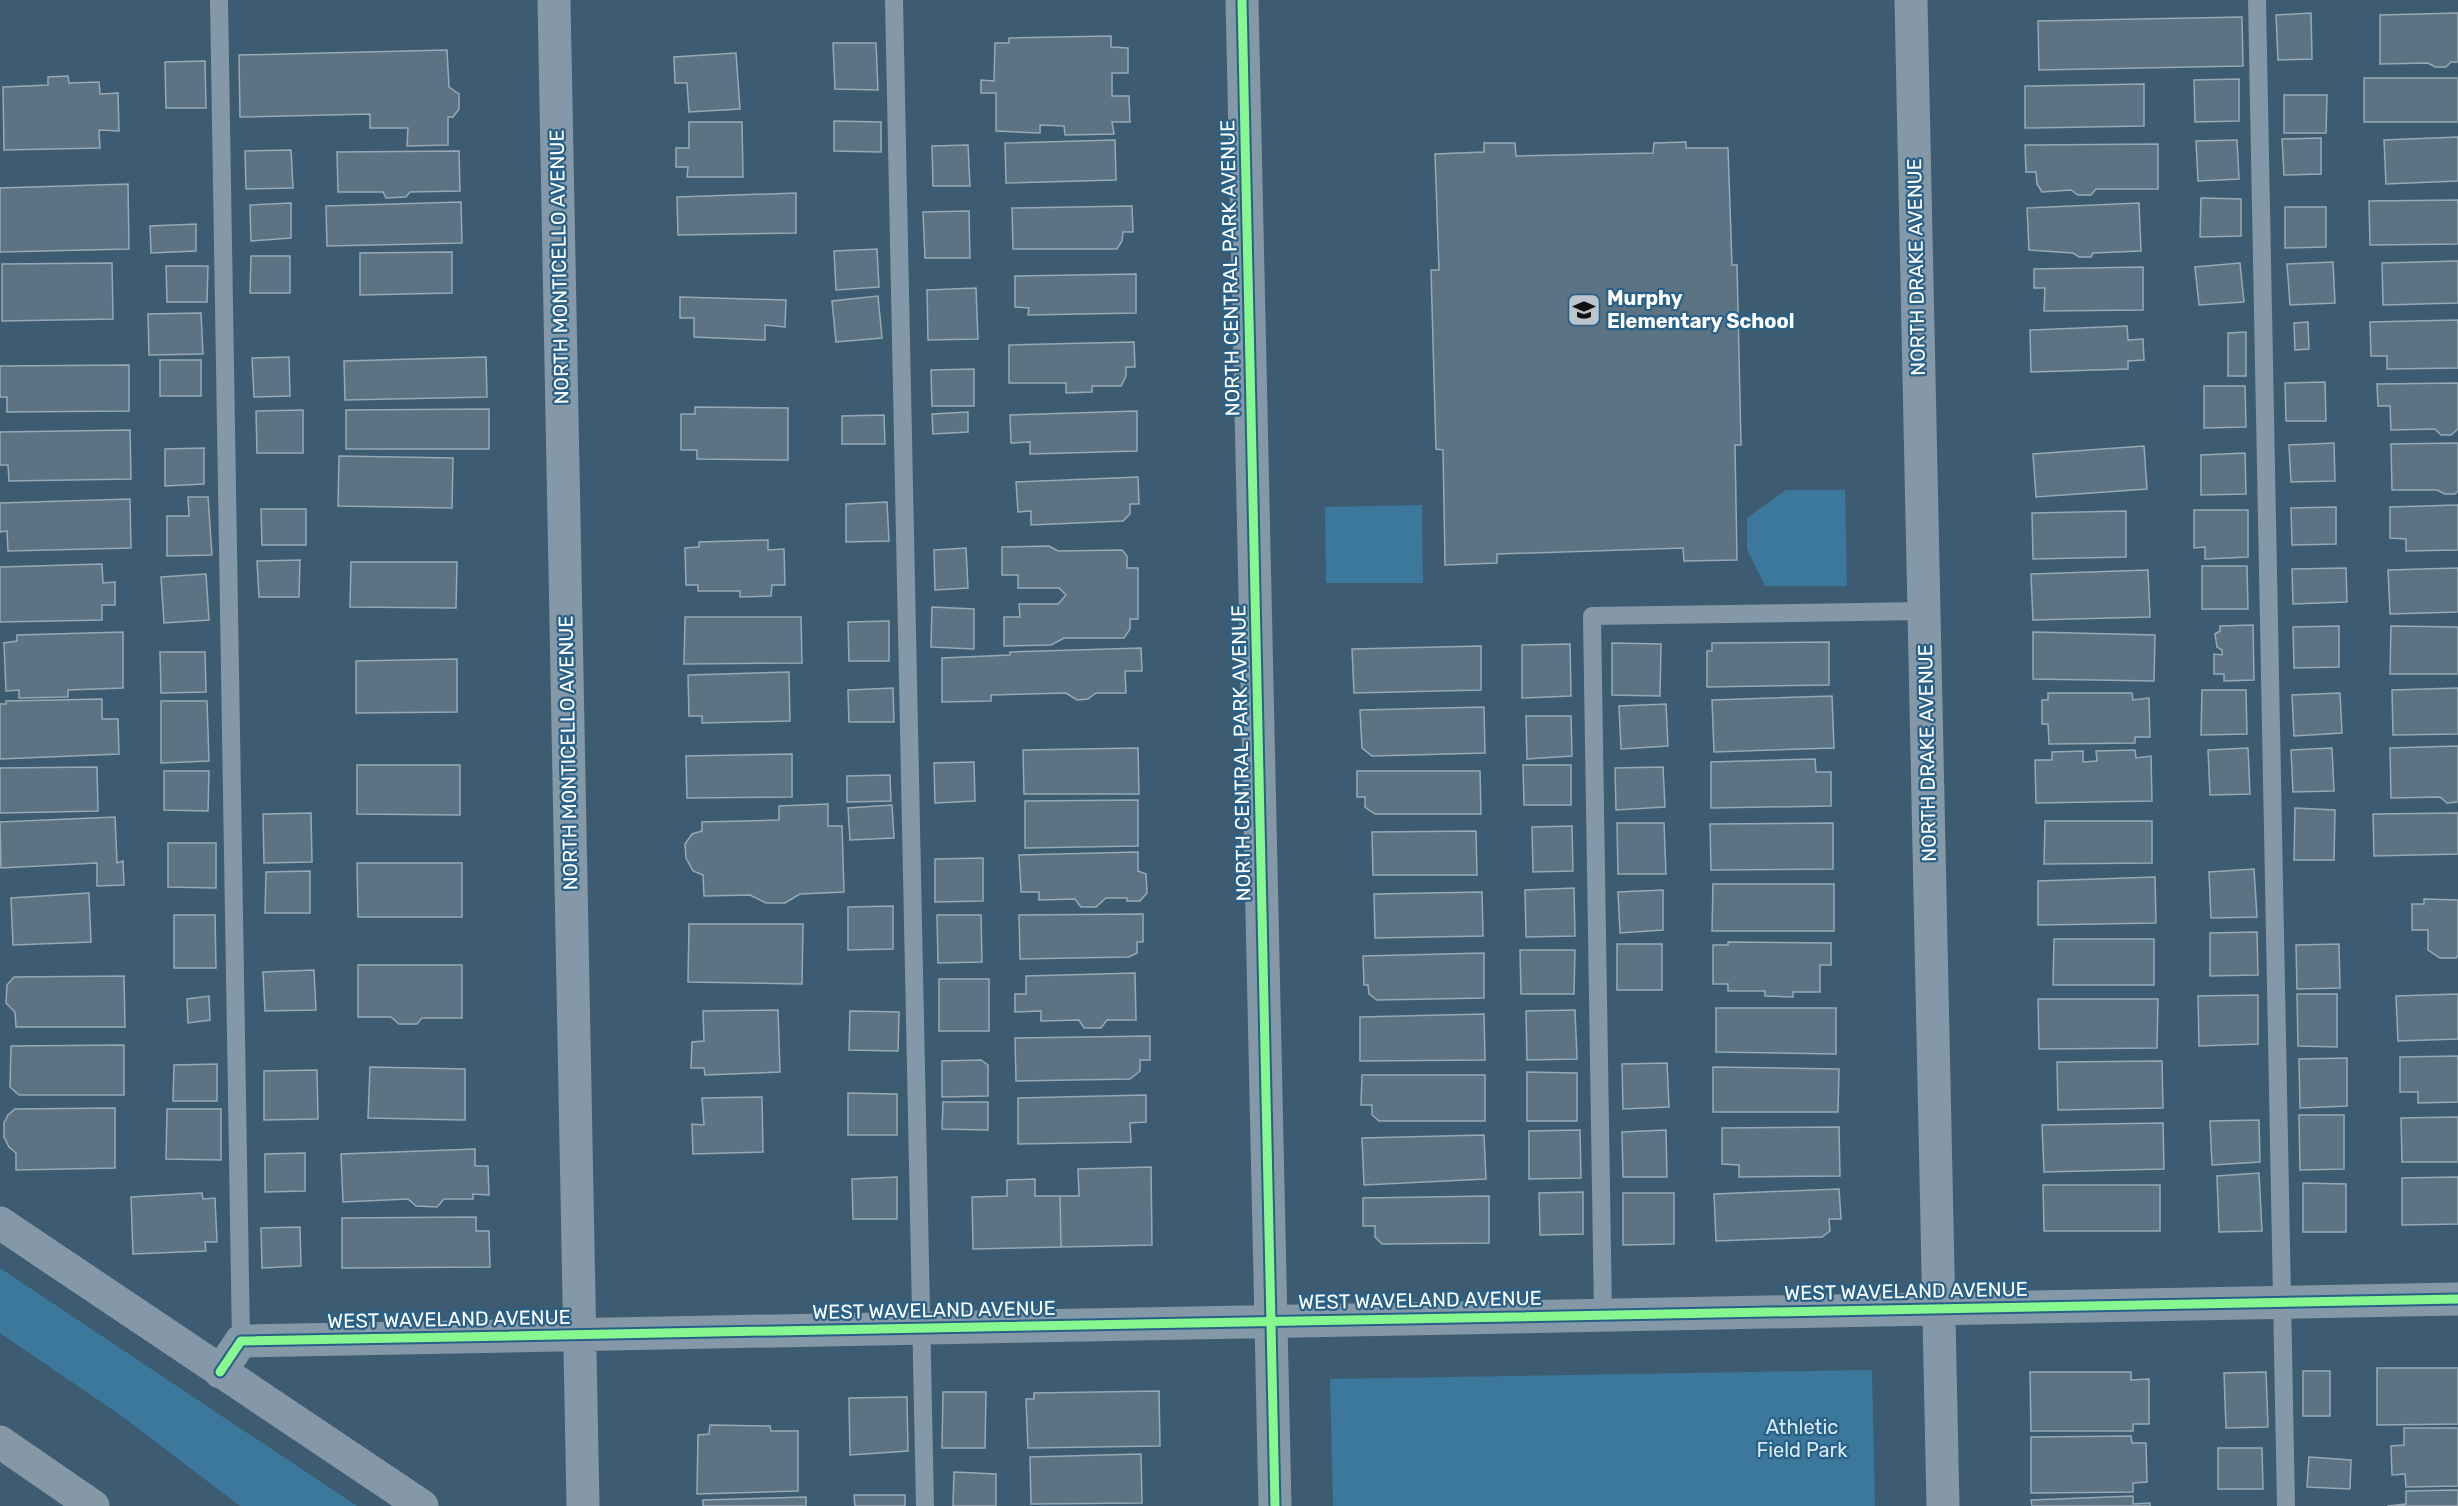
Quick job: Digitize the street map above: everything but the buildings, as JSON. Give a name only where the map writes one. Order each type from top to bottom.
[{"type":"highway","points":[[0,1442],[93,1506]]},
{"type":"street","name":"NORTH MONTICELLO AVENUE","points":[[554,0],[583,1506]]},
{"type":"street","name":"NORTH CENTRAL PARK AVENUE","points":[[1242,0],[1275,1506]]},
{"type":"street","name":"NORTH DRAKE AVENUE","points":[[1911,0],[1943,1506]]},
{"type":"street","points":[[0,1223],[422,1506]]},
{"type":"street","name":"WEST WAVELAND AVENUE","points":[[241,1341],[2458,1299]]},
{"type":"street","points":[[220,1372],[241,1341]]},
{"type":"lane","points":[[219,0],[241,1341]]},
{"type":"lane","points":[[894,0],[925,1506]]},
{"type":"lane","points":[[2257,0],[2286,1506]]},
{"type":"lane","points":[[1603,1315],[1592,616],[1924,611]]},
{"type":"green space","points":[[1786,490],[1845,490],[1847,586],[1765,586],[1747,549],[1747,518]]},
{"type":"green space","points":[[1422,505],[1423,583],[1326,583],[1325,507]]},
{"type":"green space","points":[[0,1268],[357,1506],[240,1506],[123,1417],[0,1333]]},
{"type":"green space","name":"Athletic Field Park","points":[[1872,1370],[1875,1506],[1333,1506],[1330,1379]]},
{"type":"cycle path","points":[[1242,0],[1275,1506]]},
{"type":"cycle path","points":[[220,1372],[241,1341],[2458,1299]]},
{"type":"place","name":"Murphy Elementary School","points":[[1584,310]]}]
